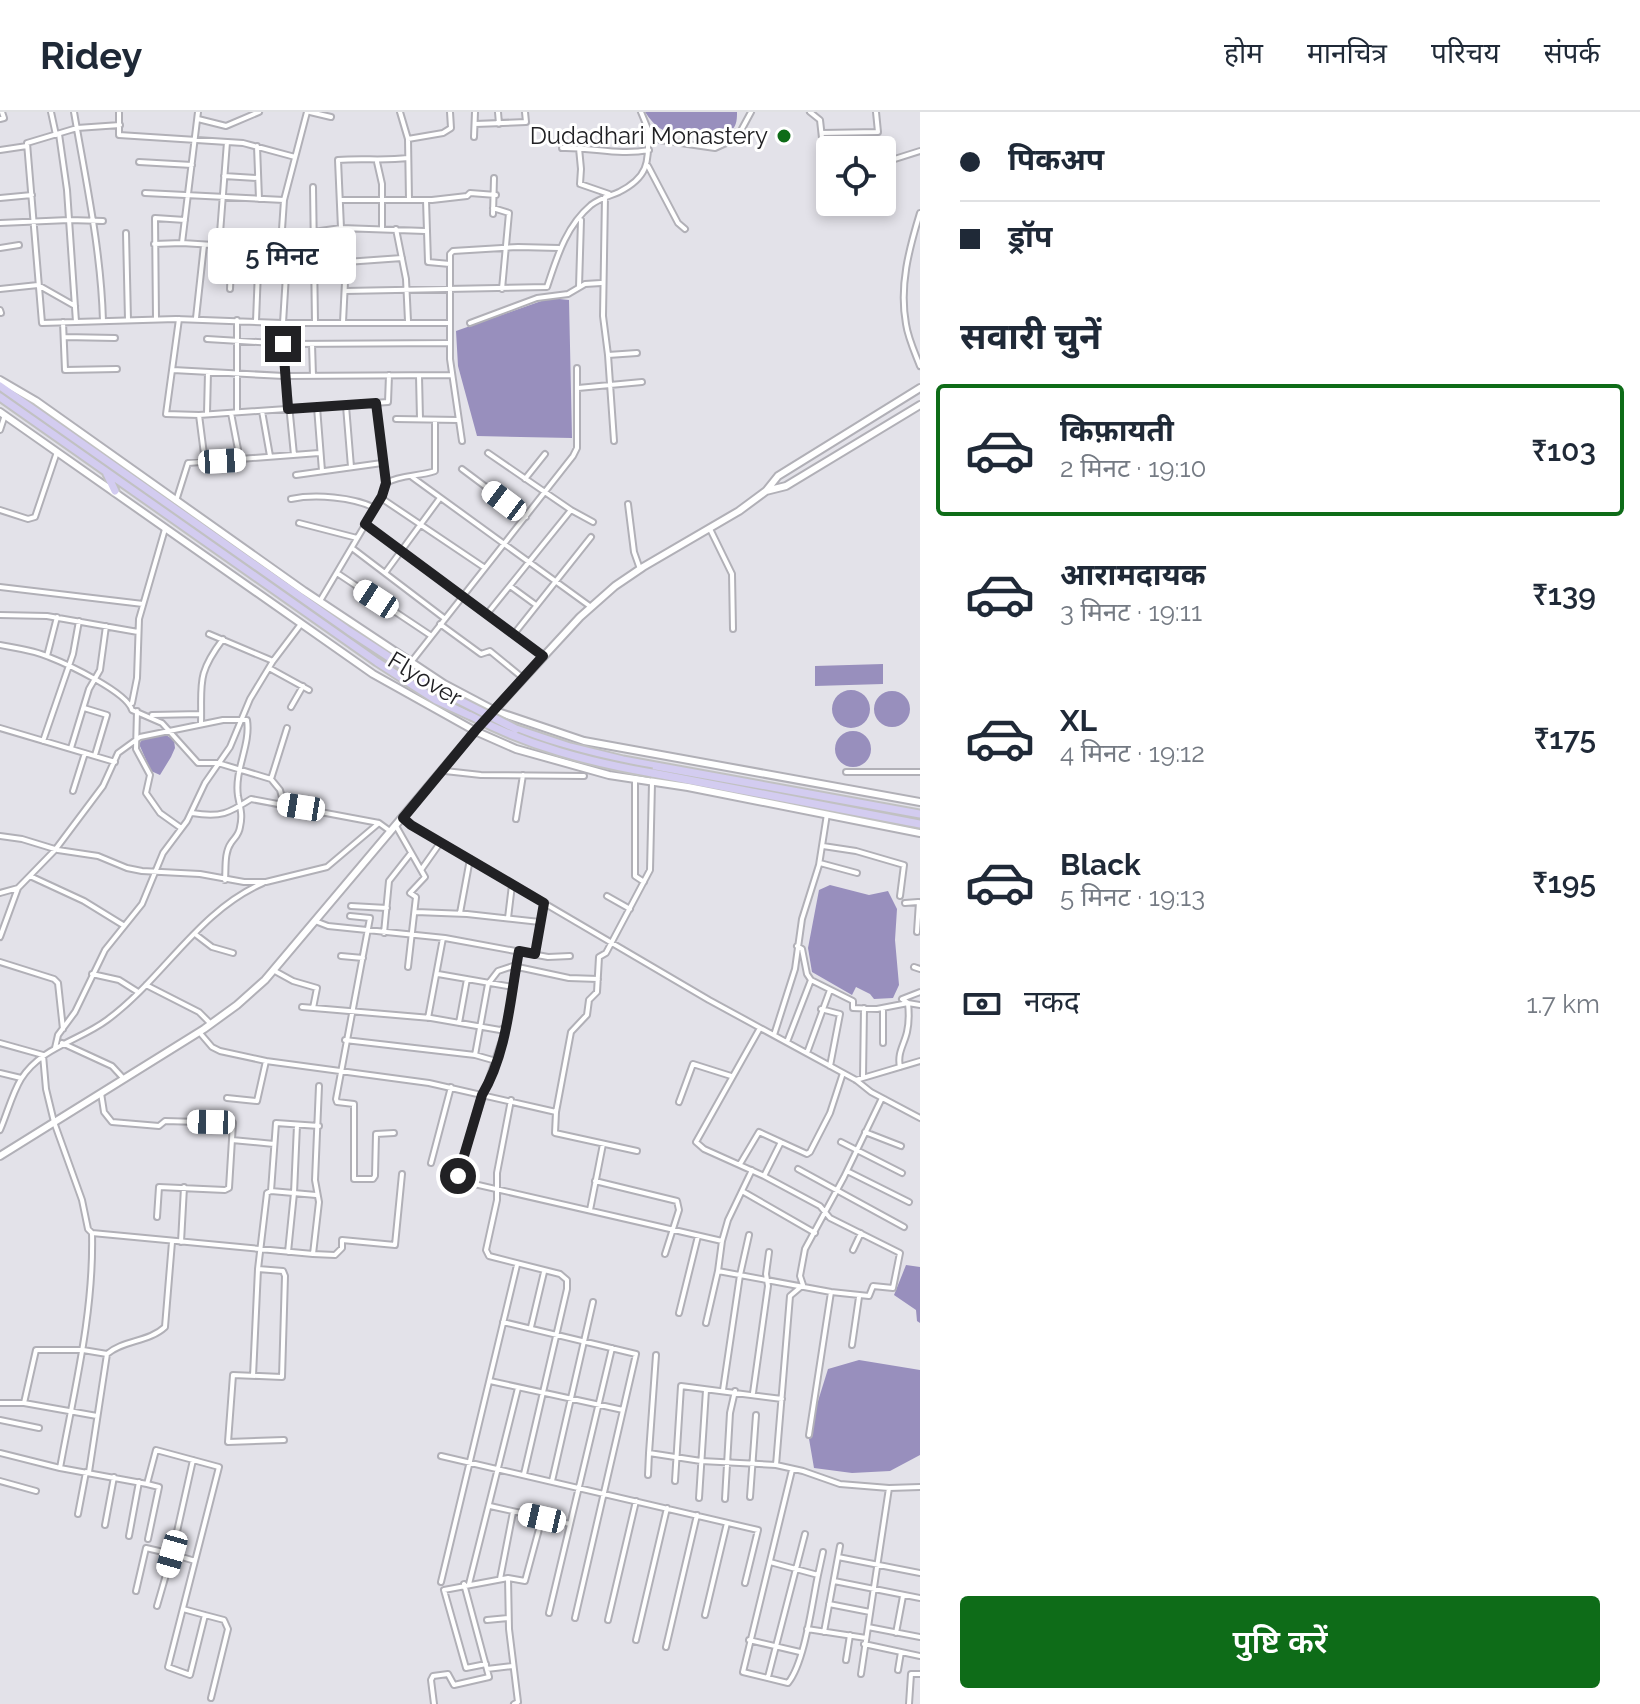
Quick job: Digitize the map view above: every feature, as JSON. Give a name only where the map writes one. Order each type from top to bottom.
[{"type":"highway","name":"Flyover","points":[[0,383],[349,631],[441,691],[516,729],[653,769],[689,784],[920,824]]},
{"type":"highway","name":"Flyover","points":[[0,397],[377,662],[436,700],[495,729],[550,750],[653,769],[706,774],[920,814]]},
{"type":"highway","points":[[99,456],[111,457]]},
{"type":"highway","points":[[106,472],[115,491]]},
{"type":"highway","points":[[706,774],[708,764]]},
{"type":"street","points":[[0,119],[4,118],[2,112]]},
{"type":"street","points":[[51,112],[69,220],[76,322]]},
{"type":"street","points":[[74,112],[94,221],[103,321]]},
{"type":"street","points":[[182,243],[198,112]]},
{"type":"street","points":[[198,119],[226,126],[259,112]]},
{"type":"street","points":[[281,244],[284,200],[309,112],[331,117]]},
{"type":"street","points":[[400,112],[408,139],[409,200]]},
{"type":"street","points":[[408,139],[443,133],[451,128],[450,112]]},
{"type":"street","points":[[474,137],[475,112]]},
{"type":"street","points":[[498,112],[499,124]]},
{"type":"street","points":[[475,124],[526,122],[525,112]]},
{"type":"street","points":[[345,291],[547,287],[559,248],[591,205],[634,183],[647,168],[650,147],[648,129],[641,112]]},
{"type":"street","points":[[648,129],[660,140],[721,147],[737,138],[751,112]]},
{"type":"street","points":[[810,112],[820,120],[822,136]]},
{"type":"street","points":[[822,133],[878,132],[876,112]]},
{"type":"street","points":[[119,113],[119,135],[227,142],[257,146],[295,157]]},
{"type":"street","points":[[120,125],[60,131],[27,143],[42,323],[156,319],[448,323]]},
{"type":"street","points":[[562,148],[604,153],[650,147],[660,140]]},
{"type":"street","points":[[219,246],[227,142]]},
{"type":"street","points":[[0,150],[27,146]]},
{"type":"street","points":[[257,146],[259,199]]},
{"type":"street","points":[[579,148],[580,184],[608,196]]},
{"type":"street","points":[[896,159],[920,151]]},
{"type":"street","points":[[341,228],[338,160],[366,158],[377,162],[408,158]]},
{"type":"street","points":[[139,162],[192,165]]},
{"type":"street","points":[[377,162],[382,184],[382,229]]},
{"type":"street","points":[[647,163],[678,223],[685,229]]},
{"type":"street","points":[[224,176],[258,178]]},
{"type":"street","points":[[494,178],[493,211],[509,213],[502,289]]},
{"type":"street","points":[[313,187],[315,322]]},
{"type":"street","points":[[145,193],[284,200]]},
{"type":"street","points":[[340,200],[426,200],[467,196],[470,193],[495,195]]},
{"type":"street","points":[[0,197],[32,195]]},
{"type":"street","points":[[608,196],[601,283],[614,441]]},
{"type":"street","points":[[426,200],[428,262],[450,264]]},
{"type":"street","points":[[920,213],[907,253],[904,295],[906,325],[920,366]]},
{"type":"street","points":[[579,287],[581,217]]},
{"type":"street","points":[[156,319],[155,218],[185,220]]},
{"type":"street","points":[[0,223],[103,221]]},
{"type":"street","points":[[313,232],[341,228],[425,231]]},
{"type":"street","points":[[343,322],[346,262],[352,229]]},
{"type":"street","points":[[396,229],[408,322]]},
{"type":"street","points":[[126,233],[128,320]]},
{"type":"street","points":[[154,244],[232,246],[313,242]]},
{"type":"street","points":[[283,323],[288,243]]},
{"type":"street","points":[[0,248],[19,245]]},
{"type":"street","points":[[196,319],[204,245]]},
{"type":"street","points":[[256,321],[259,245]]},
{"type":"street","points":[[230,289],[232,246]]},
{"type":"street","points":[[462,441],[448,323],[453,251],[559,248]]},
{"type":"street","points":[[346,262],[402,258]]},
{"type":"street","points":[[470,323],[537,298],[568,294],[585,284],[601,283]]},
{"type":"street","points":[[0,289],[38,285],[75,306]]},
{"type":"street","points":[[179,319],[166,414],[199,415],[388,402],[389,375]]},
{"type":"street","points":[[237,320],[234,412],[240,460]]},
{"type":"street","points":[[63,322],[66,371],[117,369]]},
{"type":"street","points":[[64,337],[115,338]]},
{"type":"street","points":[[207,339],[283,344],[449,343]]},
{"type":"street","points":[[283,344],[294,455]]},
{"type":"street","points":[[312,344],[313,376]]},
{"type":"street","points":[[608,355],[637,353]]},
{"type":"street","points":[[410,663],[577,448],[577,368]]},
{"type":"street","points":[[173,370],[284,376],[452,375]]},
{"type":"street","points":[[207,414],[208,372]]},
{"type":"street","points":[[419,376],[420,419]]},
{"type":"street","points":[[578,388],[642,382]]},
{"type":"street","points":[[0,383],[36,401],[111,457],[410,663],[495,711],[584,741],[920,802]]},
{"type":"street","points":[[0,1156],[237,1005],[273,970],[445,771],[475,731],[591,607],[640,569],[710,529],[766,491],[778,476],[920,388]]},
{"type":"street","points":[[320,601],[381,498],[386,483],[376,403]]},
{"type":"street","points":[[346,405],[351,467]]},
{"type":"street","points":[[766,491],[786,486],[920,405]]},
{"type":"street","points":[[317,407],[322,471]]},
{"type":"street","points":[[262,411],[270,457]]},
{"type":"street","points":[[0,430],[2,413],[373,674],[475,731],[528,753],[635,781],[689,784],[920,833]]},
{"type":"street","points":[[199,415],[205,462]]},
{"type":"street","points":[[396,419],[459,420]]},
{"type":"street","points":[[386,483],[397,476],[435,471],[435,420]]},
{"type":"street","points":[[0,510],[28,519],[35,517],[57,451]]},
{"type":"street","points":[[176,501],[188,463],[319,453]]},
{"type":"street","points":[[488,453],[593,522]]},
{"type":"street","points":[[525,479],[545,454]]},
{"type":"street","points":[[296,475],[382,463]]},
{"type":"street","points":[[462,469],[526,517]]},
{"type":"street","points":[[411,475],[591,607]]},
{"type":"street","points":[[291,499],[327,498],[375,508]]},
{"type":"street","points":[[381,498],[485,568]]},
{"type":"street","points":[[385,573],[441,498]]},
{"type":"street","points":[[628,504],[634,552],[640,569]]},
{"type":"street","points":[[487,614],[571,510]]},
{"type":"street","points":[[299,523],[357,538]]},
{"type":"street","points":[[365,524],[543,656]]},
{"type":"street","points":[[166,527],[143,604],[132,710],[162,723],[201,764],[218,763],[271,779],[280,790],[284,805]]},
{"type":"street","points":[[710,529],[732,574],[733,629]]},
{"type":"street","points":[[514,634],[591,537]]},
{"type":"street","points":[[352,548],[444,618]]},
{"type":"street","points":[[337,573],[430,635]]},
{"type":"street","points":[[510,586],[536,605]]},
{"type":"street","points":[[0,587],[143,604]]},
{"type":"street","points":[[0,615],[57,617],[138,632]]},
{"type":"street","points":[[47,656],[57,617]]},
{"type":"street","points":[[43,741],[79,621]]},
{"type":"street","points":[[55,1048],[58,1035],[75,1012],[105,950],[142,904],[163,853],[192,813],[201,789],[230,747],[240,719],[273,661],[301,624]]},
{"type":"street","points":[[440,624],[481,654],[490,651],[523,678]]},
{"type":"street","points":[[71,748],[89,689],[100,670],[106,626]]},
{"type":"street","points":[[209,634],[273,661]]},
{"type":"street","points":[[201,724],[202,671],[223,639]]},
{"type":"street","points":[[0,645],[47,656],[96,681],[132,705]]},
{"type":"street","points":[[269,668],[309,690]]},
{"type":"street","points":[[291,707],[303,686]]},
{"type":"street","points":[[84,708],[107,715],[95,755]]},
{"type":"street","points":[[137,711],[135,740],[150,775],[146,793],[160,813],[181,828]]},
{"type":"street","points":[[150,716],[201,714]]},
{"type":"street","points":[[0,937],[18,888],[55,850],[103,786],[118,753],[140,737],[240,719],[247,720],[248,728],[240,771],[238,797],[242,805],[239,831],[228,850],[225,880]]},
{"type":"street","points":[[0,728],[115,762]]},
{"type":"street","points":[[271,779],[287,728]]},
{"type":"street","points":[[73,791],[85,753]]},
{"type":"street","points":[[445,771],[481,775],[584,776]]},
{"type":"street","points":[[846,772],[920,772]]},
{"type":"street","points":[[516,819],[523,775]]},
{"type":"street","points":[[635,781],[635,876],[645,882]]},
{"type":"street","points":[[637,1151],[555,1133],[571,1032],[587,1015],[589,1000],[597,992],[599,957],[606,953],[645,882],[651,863],[652,783]]},
{"type":"street","points":[[192,813],[223,814],[238,810],[251,799],[379,823],[394,829],[425,877],[410,893],[416,897],[416,912],[410,936],[408,967]]},
{"type":"street","points":[[774,1035],[795,969],[802,919],[820,863],[827,814]]},
{"type":"street","points":[[403,818],[611,942],[920,1118]]},
{"type":"street","points":[[0,1130],[21,1078],[43,1055],[103,1023],[138,993],[207,919],[230,900],[266,882],[327,867],[379,823]]},
{"type":"street","points":[[0,836],[22,839],[55,850],[92,854],[127,868],[266,882]]},
{"type":"street","points":[[421,870],[440,842]]},
{"type":"street","points":[[823,846],[856,851],[904,865],[900,896]]},
{"type":"street","points":[[384,933],[391,877],[411,853]]},
{"type":"street","points":[[460,913],[470,859]]},
{"type":"street","points":[[820,863],[857,873]]},
{"type":"street","points":[[30,876],[84,901],[124,926]]},
{"type":"street","points":[[508,918],[513,885]]},
{"type":"street","points":[[0,893],[18,888]]},
{"type":"street","points":[[607,896],[630,909]]},
{"type":"street","points":[[905,903],[920,902],[917,932]]},
{"type":"street","points":[[535,954],[544,903]]},
{"type":"street","points":[[351,906],[387,908]]},
{"type":"street","points":[[416,912],[460,913],[540,922]]},
{"type":"street","points":[[350,916],[370,918],[345,1040],[337,1102],[354,1104],[354,1179],[373,1179],[376,1134],[394,1133]]},
{"type":"street","points":[[315,921],[328,926],[570,956]]},
{"type":"street","points":[[195,934],[212,947],[233,953]]},
{"type":"street","points":[[428,1018],[443,938]]},
{"type":"street","points":[[797,946],[802,949],[811,980],[853,1001],[853,1008],[883,1009],[908,1003]]},
{"type":"street","points":[[519,951],[511,1007],[458,1176],[461,1181],[722,1241]]},
{"type":"street","points":[[341,956],[363,958]]},
{"type":"street","points":[[0,962],[58,983],[63,1029]]},
{"type":"street","points":[[475,1055],[488,984],[498,971],[516,966],[569,978],[598,979]]},
{"type":"street","points":[[273,970],[293,981],[317,988],[313,1008]]},
{"type":"street","points":[[92,974],[119,980],[138,993]]},
{"type":"street","points":[[438,974],[513,987]]},
{"type":"street","points":[[459,1023],[467,979]]},
{"type":"street","points":[[787,1042],[811,980]]},
{"type":"street","points":[[146,985],[199,1012],[211,1024]]},
{"type":"street","points":[[807,1053],[830,990]]},
{"type":"street","points":[[920,992],[902,999],[920,1007]]},
{"type":"street","points":[[900,1067],[898,1059],[907,1033],[908,1003]]},
{"type":"street","points":[[302,1007],[428,1018],[500,1030],[504,1028]]},
{"type":"street","points":[[863,1077],[864,1008]]},
{"type":"street","points":[[821,1009],[840,1014],[830,1066]]},
{"type":"street","points":[[883,1009],[883,1043]]},
{"type":"street","points":[[718,1271],[859,1297],[869,1296],[873,1286],[893,1288],[900,1253],[830,1218],[824,1211],[764,1176],[704,1149],[696,1142],[760,1028]]},
{"type":"street","points":[[199,1032],[212,1047],[220,1051],[266,1061],[451,1087],[556,1112]]},
{"type":"street","points":[[345,1040],[475,1055],[496,1061]]},
{"type":"street","points":[[0,1043],[43,1055]]},
{"type":"street","points":[[62,1043],[112,1066],[124,1079]]},
{"type":"street","points":[[43,1055],[46,1089],[54,1122],[82,1200],[88,1229],[92,1233],[335,1255],[342,1248],[342,1240],[395,1245],[402,1174]]},
{"type":"street","points":[[227,1098],[257,1101],[266,1061]]},
{"type":"street","points":[[856,1080],[920,1061]]},
{"type":"street","points":[[679,1102],[693,1064],[731,1076]]},
{"type":"street","points":[[0,1073],[21,1078]]},
{"type":"street","points":[[740,1164],[759,1132],[807,1154],[810,1152],[830,1113],[843,1073]]},
{"type":"street","points":[[313,1254],[319,1202],[316,1195],[319,1086]]},
{"type":"street","points":[[431,1163],[451,1087]]},
{"type":"street","points":[[101,1093],[104,1112],[112,1122],[159,1126],[165,1121],[233,1123],[229,1188],[159,1187],[157,1217]]},
{"type":"street","points":[[803,1285],[800,1276],[805,1249],[882,1098]]},
{"type":"street","points":[[511,1100],[497,1173],[497,1200],[486,1250],[489,1256],[560,1274],[567,1280],[524,1474]]},
{"type":"street","points":[[271,1191],[276,1123],[319,1126]]},
{"type":"street","points":[[288,1252],[297,1125]]},
{"type":"street","points":[[865,1132],[901,1146]]},
{"type":"street","points":[[231,1140],[274,1144]]},
{"type":"street","points":[[764,1176],[781,1141]]},
{"type":"street","points":[[841,1142],[902,1173]]},
{"type":"street","points":[[590,1210],[603,1144]]},
{"type":"street","points":[[798,1169],[904,1227]]},
{"type":"street","points":[[706,1323],[728,1220],[752,1170]]},
{"type":"street","points":[[847,1171],[909,1202]]},
{"type":"street","points":[[595,1181],[677,1201],[679,1210],[665,1254]]},
{"type":"street","points":[[181,1242],[184,1187]]},
{"type":"street","points":[[742,1191],[815,1233]]},
{"type":"street","points":[[253,1376],[258,1269],[267,1193],[316,1195]]},
{"type":"street","points":[[60,1468],[83,1350],[93,1259],[92,1233]]},
{"type":"street","points":[[853,1250],[861,1233]]},
{"type":"street","points":[[723,1390],[749,1235]]},
{"type":"street","points":[[679,1313],[698,1236]]},
{"type":"street","points":[[78,1514],[107,1354],[159,1333],[165,1327],[172,1242]]},
{"type":"street","points":[[753,1393],[768,1286],[769,1252]]},
{"type":"street","points":[[441,1582],[517,1265]]},
{"type":"street","points":[[258,1269],[283,1271],[285,1276],[282,1377],[233,1375],[228,1442],[284,1440]]},
{"type":"street","points":[[531,1327],[544,1272]]},
{"type":"street","points":[[776,1465],[790,1296],[803,1285]]},
{"type":"street","points":[[809,1435],[831,1292]]},
{"type":"street","points":[[852,1345],[859,1297]]},
{"type":"street","points":[[552,1481],[593,1302]]},
{"type":"street","points":[[503,1322],[636,1354],[575,1618]]},
{"type":"street","points":[[549,1613],[612,1348]]},
{"type":"street","points":[[24,1403],[36,1350],[83,1350],[107,1354]]},
{"type":"street","points":[[648,1475],[656,1355]]},
{"type":"street","points":[[490,1381],[623,1410]]},
{"type":"street","points":[[675,1481],[681,1386],[782,1399]]},
{"type":"street","points":[[434,1704],[433,1676],[448,1674],[454,1685],[489,1679],[467,1584],[518,1388]]},
{"type":"street","points":[[699,1498],[706,1390]]},
{"type":"street","points":[[725,1499],[730,1413],[735,1391]]},
{"type":"street","points":[[0,1403],[24,1403],[97,1416]]},
{"type":"street","points":[[750,1497],[756,1415]]},
{"type":"street","points":[[0,1420],[39,1428]]},
{"type":"street","points":[[147,1484],[156,1450],[219,1467],[168,1667],[190,1675],[205,1615]]},
{"type":"street","points":[[0,1453],[159,1487],[148,1539]]},
{"type":"street","points":[[649,1453],[728,1464],[776,1465],[840,1484],[920,1487]]},
{"type":"street","points":[[441,1456],[758,1530],[745,1583]]},
{"type":"street","points":[[157,1606],[193,1460]]},
{"type":"street","points":[[792,1470],[743,1672],[788,1683],[794,1675],[823,1552]]},
{"type":"street","points":[[105,1525],[114,1477]]},
{"type":"street","points":[[0,1481],[36,1491]]},
{"type":"street","points":[[129,1536],[139,1482]]},
{"type":"street","points":[[861,1674],[889,1488]]},
{"type":"street","points":[[608,1620],[636,1501]]},
{"type":"street","points":[[489,1506],[570,1524]]},
{"type":"street","points":[[636,1640],[667,1508]]},
{"type":"street","points":[[500,1579],[513,1512]]},
{"type":"street","points":[[666,1647],[697,1515]]},
{"type":"street","points":[[514,1666],[466,1668],[444,1590],[508,1578],[525,1581],[542,1518]]},
{"type":"street","points":[[705,1615],[727,1523]]},
{"type":"street","points":[[768,1677],[805,1534]]},
{"type":"street","points":[[824,1632],[840,1546]]},
{"type":"street","points":[[136,1591],[146,1548],[195,1561]]},
{"type":"street","points":[[838,1557],[920,1573]]},
{"type":"street","points":[[770,1562],[818,1575]]},
{"type":"street","points":[[508,1578],[508,1618],[518,1702],[514,1704]]},
{"type":"street","points":[[834,1581],[920,1598]]},
{"type":"street","points":[[896,1633],[903,1595]]},
{"type":"street","points":[[829,1604],[871,1612]]},
{"type":"street","points":[[183,1609],[228,1624],[211,1698]]},
{"type":"street","points":[[487,1620],[508,1618]]},
{"type":"street","points":[[868,1627],[920,1637]]},
{"type":"street","points":[[807,1629],[866,1638]]},
{"type":"street","points":[[846,1660],[850,1635]]},
{"type":"street","points":[[749,1640],[800,1652]]},
{"type":"street","points":[[864,1644],[920,1656]]},
{"type":"street","points":[[898,1670],[901,1652]]},
{"type":"street","points":[[909,1704],[911,1674],[920,1674]]},
{"type":"shaded area","points":[[645,112],[737,112],[737,117],[732,130],[726,133],[698,136],[663,130]]},
{"type":"shaded area","points":[[550,298],[569,300],[572,438],[477,436],[458,366],[456,331]]},
{"type":"shaded area","points":[[883,664],[883,684],[815,686],[815,666]]},
{"type":"shaded area","points":[[851,690],[864,696],[870,709],[864,722],[851,728],[838,722],[832,709],[838,696]]},
{"type":"shaded area","points":[[892,691],[905,696],[910,709],[905,722],[892,727],[879,722],[874,709],[879,696]]},
{"type":"shaded area","points":[[853,731],[866,736],[871,749],[866,762],[853,767],[840,762],[835,749],[840,736]]},
{"type":"shaded area","points":[[166,735],[174,740],[175,748],[160,775],[151,771],[139,744],[142,740]]},
{"type":"shaded area","points":[[830,885],[869,895],[888,891],[897,909],[895,940],[899,985],[893,998],[874,999],[856,987],[852,995],[812,972],[808,948],[819,890]]},
{"type":"shaded area","points":[[906,1265],[920,1267],[920,1323],[916,1310],[894,1295]]},
{"type":"shaded area","points":[[859,1360],[920,1370],[920,1455],[890,1471],[852,1473],[814,1468],[808,1433],[828,1369]]},
{"type":"place","name":"Dudadhari Monastery","points":[[784,136]]},
{"type":"route","points":[[283,344],[288,409],[376,403],[386,483],[365,524],[543,656],[475,731],[403,818],[544,903],[535,954],[519,951],[505,1031],[458,1176]]}]
